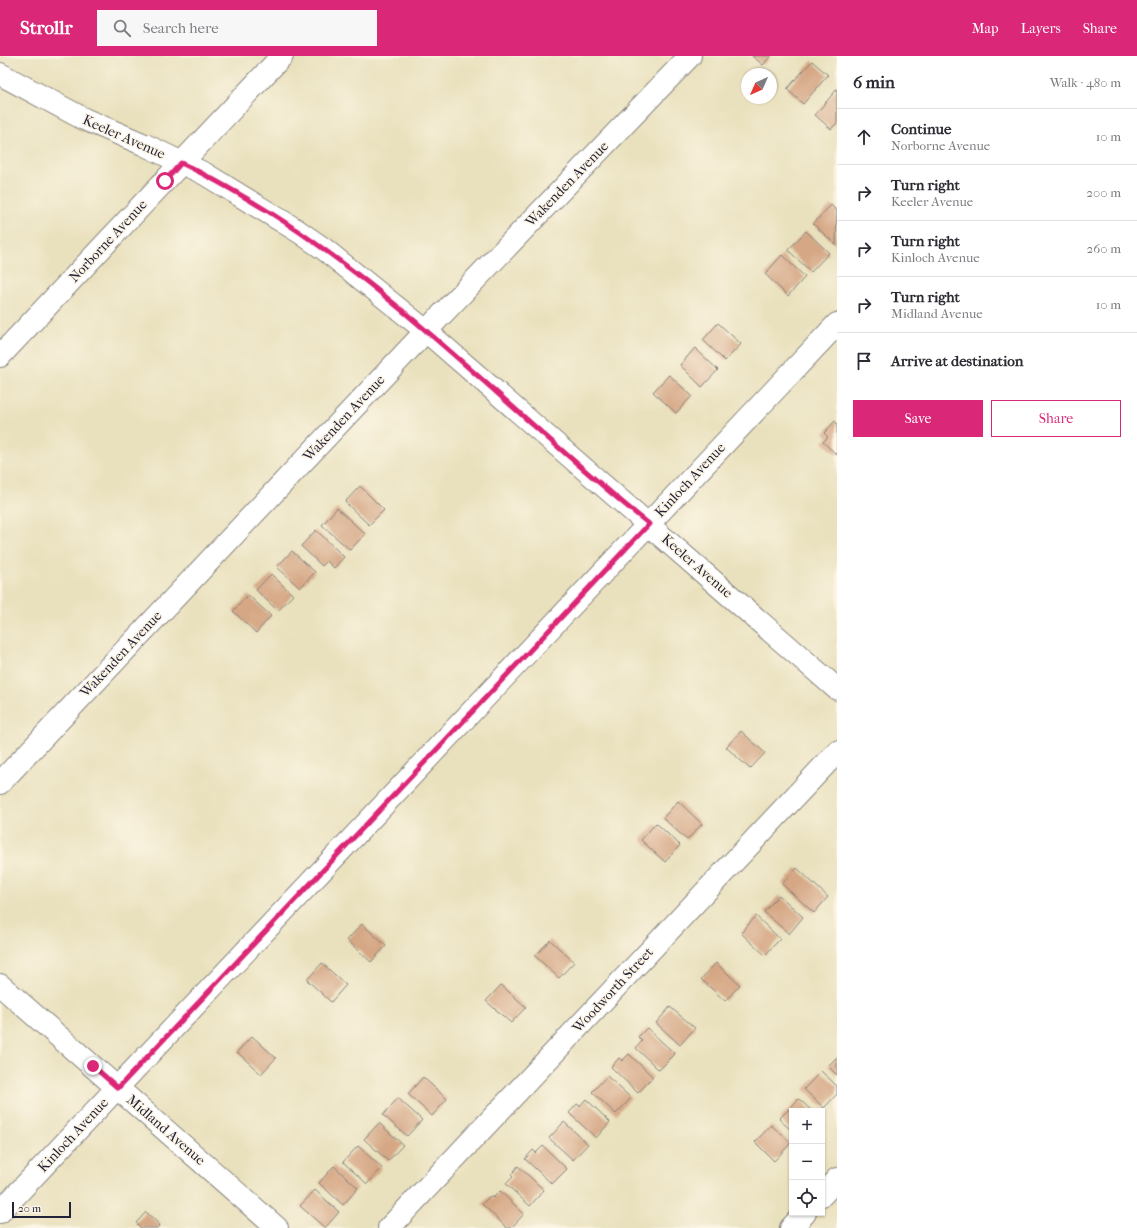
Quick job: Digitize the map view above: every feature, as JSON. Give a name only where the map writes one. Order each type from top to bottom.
[{"type":"street","name":"Norborne Avenue","points":[[0,356],[282,56]]},
{"type":"street","name":"Wakenden Avenue","points":[[0,783],[426,331],[690,56]]},
{"type":"street","name":"Keeler Avenue","points":[[0,74],[84,119],[145,145],[205,174],[298,230],[324,249],[426,331],[649,524],[837,690]]},
{"type":"street","name":"Kinloch Avenue","points":[[0,1212],[837,324]]},
{"type":"street","name":"Woodworth Street","points":[[389,1228],[837,752]]},
{"type":"street","name":"Midland Avenue","points":[[0,984],[277,1228]]},
{"type":"street","points":[[825,1192],[837,1179]]},
{"type":"street","points":[[791,1228],[802,1216]]},
{"type":"building","points":[[752,56],[771,56],[763,65]]},
{"type":"building","points":[[812,61],[828,75],[803,104],[787,89]]},
{"type":"building","points":[[837,89],[837,123],[831,129],[815,115]]},
{"type":"building","points":[[831,205],[837,211],[836,245],[813,224]]},
{"type":"building","points":[[806,231],[829,253],[811,272],[788,250]]},
{"type":"building","points":[[782,255],[805,277],[788,296],[765,274]]},
{"type":"building","points":[[718,323],[741,344],[725,361],[703,340]]},
{"type":"building","points":[[695,348],[718,370],[702,387],[680,365]]},
{"type":"building","points":[[669,375],[692,396],[676,413],[653,392]]},
{"type":"building","points":[[835,421],[837,424],[837,455],[823,442],[828,437],[824,433]]},
{"type":"building","points":[[360,486],[384,510],[369,525],[345,502]]},
{"type":"building","points":[[337,508],[365,534],[350,550],[322,525]]},
{"type":"building","points":[[316,530],[344,557],[334,568],[327,561],[322,566],[301,546]]},
{"type":"building","points":[[292,551],[315,572],[300,588],[277,567]]},
{"type":"building","points":[[271,574],[293,595],[278,611],[256,590]]},
{"type":"building","points":[[248,595],[271,616],[256,633],[233,611]]},
{"type":"building","points":[[741,731],[765,753],[750,769],[726,747]]},
{"type":"building","points":[[678,801],[702,824],[687,840],[663,818]]},
{"type":"building","points":[[656,823],[680,845],[665,862],[641,840]]},
{"type":"building","points":[[797,868],[828,897],[814,913],[782,884]]},
{"type":"building","points":[[779,895],[803,917],[789,934],[764,912]]},
{"type":"building","points":[[756,916],[780,939],[765,955],[741,933]]},
{"type":"building","points":[[362,924],[386,946],[371,962],[347,940]]},
{"type":"building","points":[[550,940],[574,962],[559,978],[535,956]]},
{"type":"building","points":[[322,963],[346,985],[331,1002],[307,980]]},
{"type":"building","points":[[716,963],[740,985],[725,1001],[701,979]]},
{"type":"building","points":[[501,985],[526,1007],[511,1023],[486,1001]]},
{"type":"building","points":[[670,1007],[695,1028],[680,1045],[656,1023]]},
{"type":"building","points":[[647,1028],[675,1054],[659,1070],[636,1048],[642,1041],[638,1037]]},
{"type":"building","points":[[252,1036],[276,1058],[261,1074],[237,1052]]},
{"type":"building","points":[[629,1054],[653,1077],[638,1093],[611,1067],[619,1058],[622,1061]]},
{"type":"building","points":[[837,1057],[837,1075],[828,1066]]},
{"type":"building","points":[[821,1071],[837,1086],[837,1094],[824,1108],[804,1089]]},
{"type":"building","points":[[607,1076],[631,1098],[616,1114],[592,1092]]},
{"type":"building","points":[[423,1077],[447,1099],[432,1116],[408,1094]]},
{"type":"building","points":[[398,1098],[422,1120],[407,1136],[383,1115]]},
{"type":"building","points":[[586,1099],[610,1122],[596,1138],[569,1113],[577,1104],[580,1106]]},
{"type":"building","points":[[799,1099],[809,1108],[790,1108]]},
{"type":"building","points":[[789,1109],[789,1128],[779,1119]]},
{"type":"building","points":[[564,1122],[588,1144],[573,1160],[549,1138]]},
{"type":"building","points":[[379,1123],[403,1145],[388,1161],[364,1139]]},
{"type":"building","points":[[771,1125],[789,1141],[789,1145],[774,1161],[755,1142]]},
{"type":"building","points":[[358,1146],[382,1168],[367,1184],[343,1162]]},
{"type":"building","points":[[543,1146],[567,1169],[552,1184],[525,1159],[533,1150],[536,1153]]},
{"type":"building","points":[[334,1166],[358,1188],[343,1205],[319,1183]]},
{"type":"building","points":[[518,1166],[544,1190],[530,1206],[506,1184],[513,1177],[511,1175]]},
{"type":"building","points":[[315,1190],[339,1212],[325,1228],[300,1206]]},
{"type":"building","points":[[500,1191],[524,1214],[511,1228],[507,1228],[482,1204],[490,1196],[493,1198]]},
{"type":"building","points":[[146,1212],[160,1225],[157,1228],[141,1228],[136,1223]]},
{"type":"route","points":[[93,1066],[118,1088],[649,524],[426,331],[379,292],[298,230],[205,174],[181,163],[165,181]]}]
